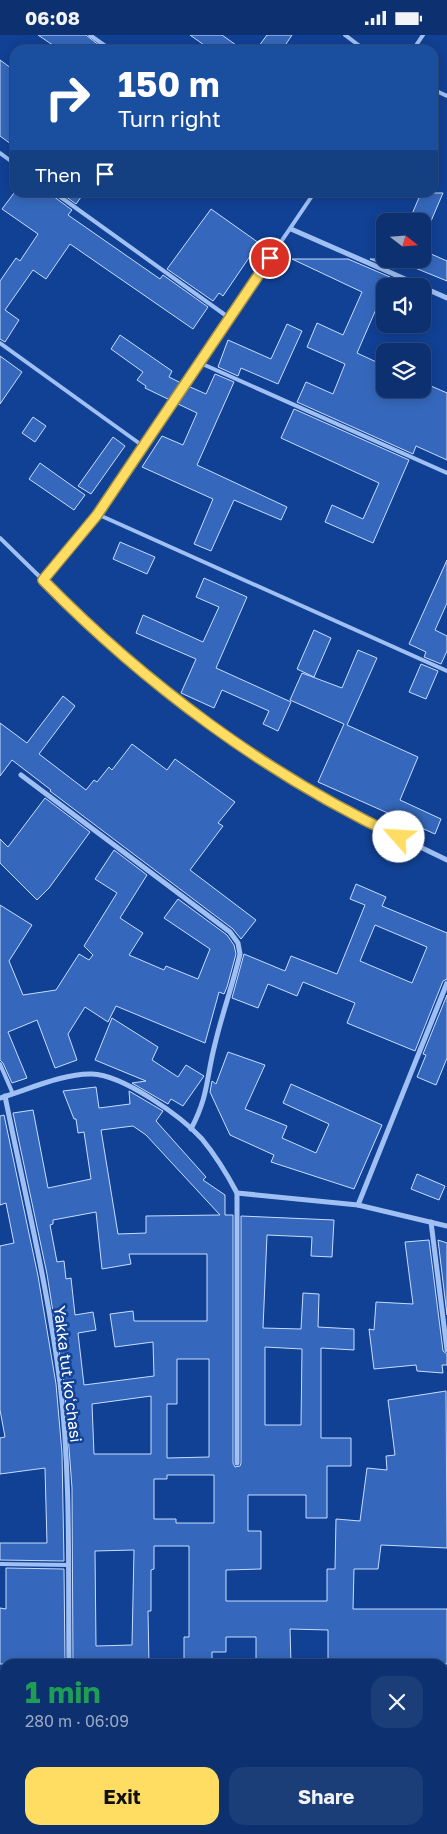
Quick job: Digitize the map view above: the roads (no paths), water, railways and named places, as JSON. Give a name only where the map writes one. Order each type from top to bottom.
[{"type":"street","points":[[291,229],[402,278]]},
{"type":"street","points":[[431,291],[447,298]]},
{"type":"street","points":[[43,580],[79,616],[160,686],[278,770],[342,808],[447,859]]},
{"type":"street","points":[[21,775],[230,932],[238,943],[240,954],[214,1045],[207,1093],[191,1129]]},
{"type":"street","points":[[358,1205],[447,983]]},
{"type":"street","points":[[3,1097],[63,1079],[92,1074],[118,1080],[191,1129],[220,1162],[237,1193],[237,1463]]},
{"type":"street","name":"Yakka tut koʻchasi","points":[[3,1097],[46,1301],[60,1383],[66,1451],[69,1659]]},
{"type":"street","points":[[237,1193],[358,1205],[447,1226]]},
{"type":"street","points":[[431,1222],[447,1350]]},
{"type":"lane","points":[[90,35],[104,45]]},
{"type":"lane","points":[[345,35],[358,45]]},
{"type":"lane","points":[[61,197],[228,317]]},
{"type":"lane","points":[[0,538],[43,580],[97,515],[228,317],[311,197]]},
{"type":"lane","points":[[0,343],[143,446]]},
{"type":"lane","points":[[198,362],[447,473]]},
{"type":"lane","points":[[97,515],[447,671]]},
{"type":"lane","points":[[0,1064],[13,1094]]},
{"type":"lane","points":[[0,1564],[68,1565]]}]
